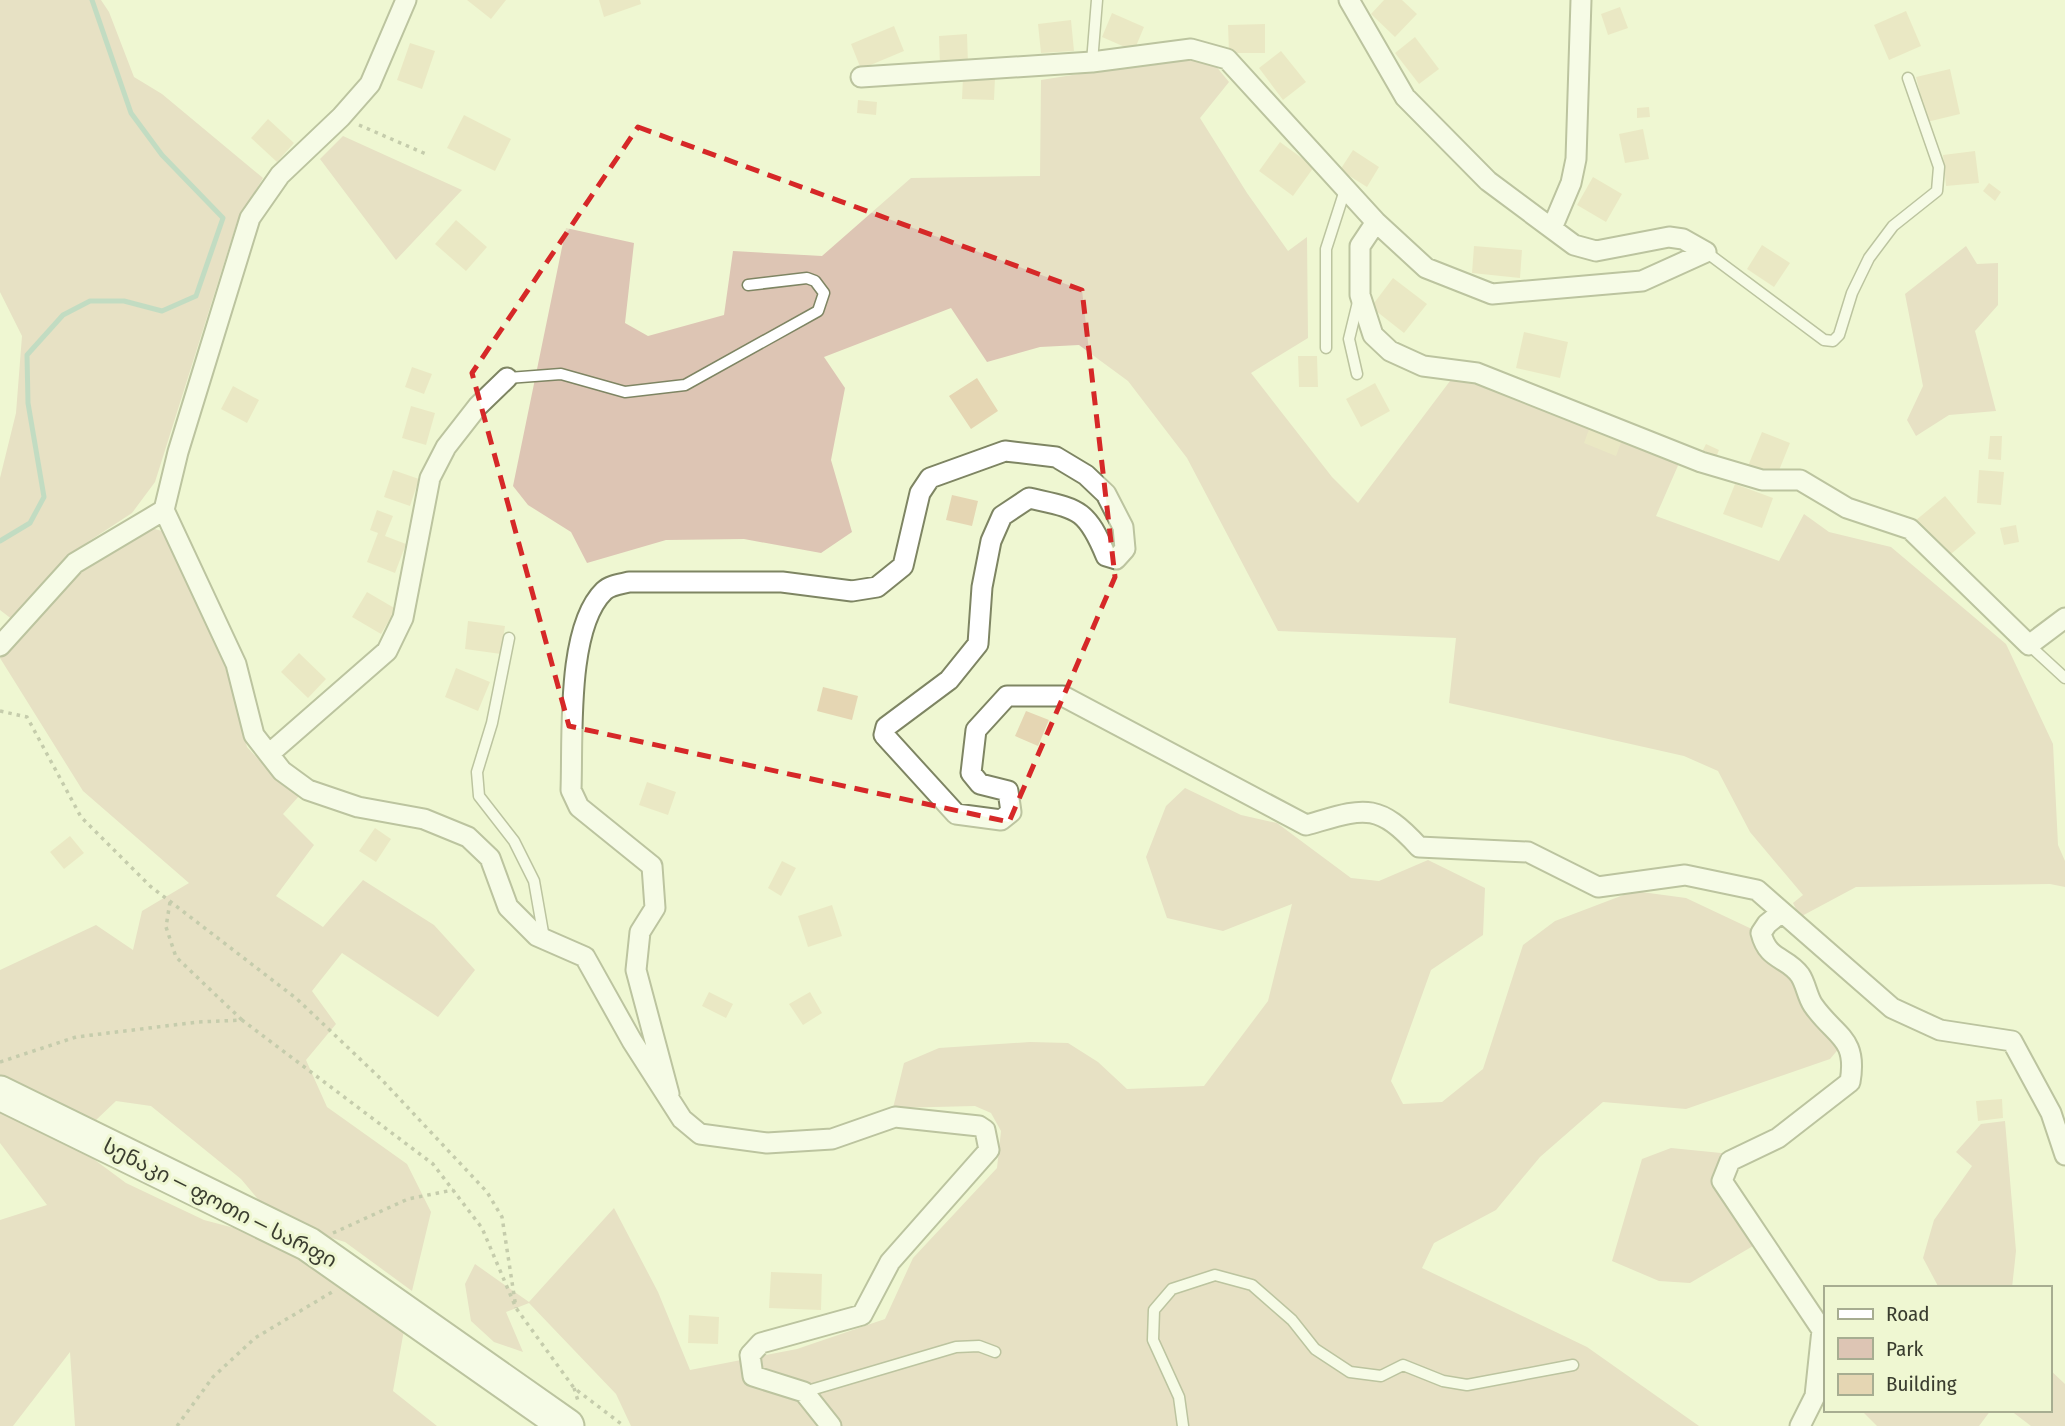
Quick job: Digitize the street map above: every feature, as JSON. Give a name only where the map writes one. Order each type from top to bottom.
[{"type":"highway","name":"სენაკი — ფოთი — სარფი","points":[[3,1094],[308,1244],[567,1426]]},
{"type":"street","points":[[406,0],[370,84],[341,117],[280,176],[250,218],[178,452],[164,510],[236,664],[254,735],[282,771],[308,790],[358,807],[424,819],[468,837],[490,858],[508,907],[544,939],[585,957],[632,1041],[669,1094],[682,1119],[700,1134],[767,1143],[832,1139],[895,1117],[979,1126],[985,1130],[989,1150],[890,1262],[862,1315],[761,1343],[750,1355],[753,1376],[804,1392],[831,1426]]},
{"type":"street","points":[[1349,0],[1405,97],[1488,181],[1574,245],[1596,251],[1669,237],[1683,239],[1706,252]]},
{"type":"street","points":[[1552,228],[1571,183],[1576,159],[1581,0]]},
{"type":"street","points":[[861,78],[1092,62],[1191,49],[1227,59],[1376,222],[1426,268],[1492,294],[1642,281],[1706,252]]},
{"type":"street","points":[[1376,222],[1360,246],[1360,295],[1373,335],[1390,351],[1423,366],[1477,373],[1701,462],[1762,480],[1800,480],[1847,509],[1910,529],[2029,645],[2065,618]]},
{"type":"street","points":[[269,754],[387,651],[403,618],[430,478],[446,447],[478,406],[507,378]]},
{"type":"street","points":[[669,1094],[636,970],[640,932],[655,908],[652,866],[579,807],[570,790],[578,640],[587,613],[606,589],[629,582],[782,582],[852,591],[877,587],[903,566],[920,493],[930,478],[1005,451],[1056,457],[1086,475],[1106,494],[1123,527],[1125,549],[1116,559],[1106,556],[1096,531],[1075,508],[1029,498],[1002,516],[991,541],[982,587],[978,644],[949,680],[886,727],[884,735],[956,814],[1001,820],[1011,812],[1008,791],[980,784],[971,773],[976,730],[1007,696],[1063,696],[1306,825],[1360,810],[1395,821],[1419,847],[1528,852],[1598,887],[1685,875],[1757,890],[1892,1008],[1940,1030],[2012,1041],[2051,1113],[2065,1155]]},
{"type":"street","points":[[0,646],[75,563],[164,510]]},
{"type":"street","points":[[1782,912],[1767,924],[1761,933],[1765,948],[1800,974],[1812,1004],[1849,1045],[1853,1058],[1850,1082],[1778,1138],[1730,1161],[1722,1181],[1822,1330],[1815,1395],[1800,1426]]},
{"type":"lane","points":[[1092,62],[1097,0]]},
{"type":"lane","points":[[1706,252],[1824,340],[1833,341],[1839,335],[1852,293],[1868,258],[1893,226],[1937,191],[1939,167],[1908,78]]},
{"type":"lane","points":[[1326,348],[1326,249],[1346,189]]},
{"type":"lane","points":[[507,378],[561,374],[625,392],[685,385],[818,311],[824,293],[815,281],[807,278],[748,285]]},
{"type":"lane","points":[[1357,374],[1349,339],[1360,295]]},
{"type":"lane","points":[[509,638],[492,723],[477,772],[479,796],[514,841],[534,881],[544,939]]},
{"type":"lane","points":[[2029,645],[2065,678]]},
{"type":"lane","points":[[1182,1426],[1180,1397],[1153,1340],[1154,1310],[1172,1289],[1215,1275],[1252,1284],[1292,1320],[1315,1349],[1350,1371],[1381,1376],[1403,1365],[1443,1381],[1467,1385],[1573,1365]]},
{"type":"lane","points":[[804,1392],[956,1347],[979,1346],[995,1352]]},
{"type":"path","points":[[341,117],[426,154]]},
{"type":"path","points":[[0,711],[27,717],[81,817],[150,886],[297,999],[382,1080],[487,1192],[502,1217],[516,1308]]},
{"type":"path","points":[[170,902],[166,928],[176,957],[242,1020],[433,1164],[482,1228],[495,1266],[516,1308],[574,1388],[624,1426]]},
{"type":"path","points":[[0,1062],[76,1038],[198,1022],[242,1020]]},
{"type":"path","points":[[308,1244],[408,1199],[453,1190]]},
{"type":"path","points":[[177,1426],[212,1377],[256,1338],[335,1290]]},
{"type":"highlighted area","points":[[638,127],[1082,290],[1115,577],[1009,822],[569,726],[472,373]]},
{"type":"green space","points":[[0,0],[101,0],[109,12],[134,77],[162,94],[263,178],[237,222],[155,482],[132,513],[74,551],[13,620],[0,610],[0,478],[16,413],[22,336],[0,292]]},
{"type":"green space","points":[[1186,57],[1215,65],[1229,82],[1200,118],[1247,193],[1288,251],[1307,237],[1308,338],[1251,373],[1332,477],[1358,503],[1450,381],[1476,378],[1680,461],[1656,516],[1779,561],[1804,514],[1829,532],[1891,547],[2006,644],[2053,744],[2058,845],[2065,861],[2065,887],[2050,884],[1856,887],[1800,917],[1793,903],[1803,895],[1750,832],[1718,771],[1684,756],[1449,703],[1456,638],[1278,631],[1187,458],[1128,381],[1079,345],[1040,347],[987,362],[951,308],[824,357],[845,388],[831,460],[852,532],[821,553],[744,539],[666,540],[587,563],[571,532],[528,505],[513,486],[566,228],[634,243],[625,323],[648,336],[724,315],[733,251],[822,256],[911,178],[1040,176],[1041,80]]},
{"type":"green space","points":[[343,136],[462,190],[396,260],[320,159]]},
{"type":"green space","points":[[1966,246],[1977,264],[1998,263],[1998,305],[1975,331],[1996,411],[1949,415],[1916,436],[1907,420],[1923,386],[1905,294]]},
{"type":"green space","points":[[151,528],[162,531],[169,541],[229,674],[247,747],[270,772],[299,796],[283,814],[314,845],[276,896],[323,927],[363,880],[434,925],[475,970],[438,1017],[342,953],[312,991],[336,1024],[306,1060],[327,1107],[407,1164],[431,1212],[412,1291],[345,1242],[296,1227],[262,1204],[241,1179],[151,1106],[116,1101],[96,1120],[0,1080],[0,970],[96,925],[133,950],[142,911],[189,883],[83,791],[0,658],[74,574]]},
{"type":"green space","points":[[1185,788],[1241,815],[1277,823],[1351,878],[1379,881],[1428,860],[1485,888],[1483,935],[1431,970],[1391,1081],[1403,1104],[1442,1102],[1483,1069],[1523,945],[1555,921],[1634,891],[1686,898],[1756,931],[1794,974],[1841,1046],[1830,1059],[1686,1109],[1603,1102],[1540,1157],[1496,1210],[1434,1243],[1422,1268],[1587,1347],[1699,1426],[631,1426],[616,1394],[529,1303],[506,1312],[523,1352],[494,1342],[471,1321],[465,1284],[475,1264],[529,1302],[614,1208],[658,1292],[690,1370],[797,1349],[885,1319],[913,1258],[997,1168],[1001,1131],[991,1113],[975,1106],[893,1108],[904,1063],[939,1048],[1030,1042],[1068,1043],[1098,1062],[1127,1089],[1204,1086],[1268,1001],[1292,904],[1223,931],[1167,918],[1146,857],[1166,806]]},
{"type":"green space","points":[[0,1103],[57,1132],[126,1183],[204,1220],[287,1242],[406,1319],[393,1391],[437,1426],[75,1426],[70,1352],[13,1426],[0,1426],[0,1220],[47,1205],[0,1143]]},
{"type":"green space","points":[[2005,1121],[2016,1251],[2012,1286],[1938,1286],[1923,1258],[1934,1220],[1972,1166],[1956,1152],[1981,1124]]},
{"type":"green space","points":[[1671,1148],[1731,1154],[1713,1183],[1753,1246],[1690,1283],[1659,1281],[1612,1261],[1642,1159]]},
{"type":"green space","points":[[2051,1371],[2065,1384],[2065,1426],[2031,1426],[2013,1412],[2051,1412]]},
{"type":"green space","points":[[1863,1412],[1990,1412],[1979,1426],[1877,1426]]},
{"type":"building","points":[[467,0],[506,0],[491,19]]},
{"type":"building","points":[[599,0],[640,0],[641,4],[604,17]]},
{"type":"building","points":[[1384,0],[1402,0],[1417,14],[1395,37],[1371,14]]},
{"type":"building","points":[[1620,7],[1628,28],[1608,35],[1601,14]]},
{"type":"building","points":[[1906,11],[1921,46],[1889,60],[1874,25]]},
{"type":"building","points":[[1112,13],[1144,27],[1134,51],[1102,37]]},
{"type":"building","points":[[1071,20],[1074,51],[1041,53],[1038,24]]},
{"type":"building","points":[[1265,24],[1265,53],[1229,53],[1228,25]]},
{"type":"building","points":[[894,26],[904,51],[861,69],[851,44]]},
{"type":"building","points":[[967,34],[968,64],[940,66],[939,36]]},
{"type":"building","points":[[1415,37],[1439,69],[1419,84],[1395,53]]},
{"type":"building","points":[[410,43],[435,51],[422,89],[397,80]]},
{"type":"building","points":[[1281,51],[1306,82],[1283,100],[1259,68]]},
{"type":"building","points":[[1950,69],[1960,114],[1927,122],[1916,77]]},
{"type":"building","points":[[963,77],[995,78],[994,100],[962,99]]},
{"type":"building","points":[[858,100],[877,102],[876,115],[857,113]]},
{"type":"building","points":[[1649,107],[1650,117],[1637,118],[1637,108]]},
{"type":"building","points":[[464,115],[511,139],[495,171],[447,148]]},
{"type":"building","points":[[268,119],[294,143],[277,162],[251,138]]},
{"type":"building","points":[[1643,129],[1649,159],[1625,163],[1619,134]]},
{"type":"building","points":[[1280,142],[1314,167],[1293,196],[1259,171]]},
{"type":"building","points":[[1353,150],[1379,167],[1367,187],[1340,170]]},
{"type":"building","points":[[1975,151],[1979,183],[1946,186],[1943,155]]},
{"type":"building","points":[[1593,177],[1622,194],[1606,222],[1577,205]]},
{"type":"building","points":[[1989,183],[2001,192],[1995,201],[1983,191]]},
{"type":"building","points":[[456,220],[487,247],[466,271],[435,244]]},
{"type":"building","points":[[1762,245],[1790,263],[1774,287],[1747,269]]},
{"type":"building","points":[[1474,246],[1522,250],[1520,278],[1472,273]]},
{"type":"building","points":[[1393,278],[1427,304],[1404,333],[1371,307]]},
{"type":"building","points":[[1524,332],[1568,342],[1560,378],[1516,368]]},
{"type":"building","points":[[1298,356],[1317,356],[1318,387],[1299,387]]},
{"type":"building","points":[[412,367],[432,374],[424,394],[405,387]]},
{"type":"building","points":[[977,378],[998,411],[971,429],[949,396]]},
{"type":"building","points":[[1375,383],[1390,411],[1361,427],[1346,399]]},
{"type":"building","points":[[233,386],[259,400],[247,423],[221,409]]},
{"type":"building","points":[[411,406],[435,413],[426,445],[402,438]]},
{"type":"building","points":[[1591,424],[1623,437],[1616,456],[1584,443]]},
{"type":"building","points":[[1762,432],[1790,443],[1776,478],[1748,466]]},
{"type":"building","points":[[1990,436],[2002,436],[2001,460],[1988,459]]},
{"type":"building","points":[[1706,444],[1719,450],[1715,460],[1701,454]]},
{"type":"building","points":[[393,470],[419,479],[410,506],[384,497]]},
{"type":"building","points":[[1979,470],[2004,472],[2001,505],[1977,503]]},
{"type":"building","points":[[1735,484],[1773,498],[1762,528],[1723,514]]},
{"type":"building","points":[[952,495],[978,501],[972,526],[946,520]]},
{"type":"building","points":[[1945,496],[1976,533],[1945,559],[1915,521]]},
{"type":"building","points":[[377,510],[393,516],[385,536],[406,544],[395,573],[367,562],[378,533],[370,530]]},
{"type":"building","points":[[2016,525],[2019,542],[2004,545],[2000,528]]},
{"type":"building","points":[[367,592],[396,609],[381,634],[352,617]]},
{"type":"building","points":[[468,621],[505,626],[501,654],[465,649]]},
{"type":"building","points":[[299,653],[326,679],[308,698],[281,672]]},
{"type":"building","points":[[456,668],[490,682],[478,711],[445,697]]},
{"type":"building","points":[[823,687],[858,696],[852,720],[817,711]]},
{"type":"building","points":[[1026,711],[1049,720],[1038,746],[1015,736]]},
{"type":"building","points":[[647,782],[676,792],[668,815],[639,805]]},
{"type":"building","points":[[375,828],[391,839],[376,862],[359,851]]},
{"type":"building","points":[[70,836],[84,853],[64,869],[50,852]]},
{"type":"building","points":[[782,861],[796,868],[781,896],[768,888]]},
{"type":"building","points":[[832,905],[842,936],[808,947],[798,916]]},
{"type":"building","points":[[709,992],[733,1004],[726,1018],[702,1006]]},
{"type":"building","points":[[810,992],[822,1013],[803,1025],[789,1004]]},
{"type":"building","points":[[2002,1099],[2003,1118],[1978,1121],[1976,1101]]},
{"type":"building","points":[[771,1272],[822,1274],[821,1310],[769,1308]]},
{"type":"building","points":[[689,1315],[719,1317],[718,1344],[688,1343]]},
{"type":"waterway","points":[[0,541],[30,523],[44,497],[28,403],[27,355],[63,315],[90,301],[124,301],[162,311],[196,296],[223,218],[162,155],[131,113],[92,0]]}]
